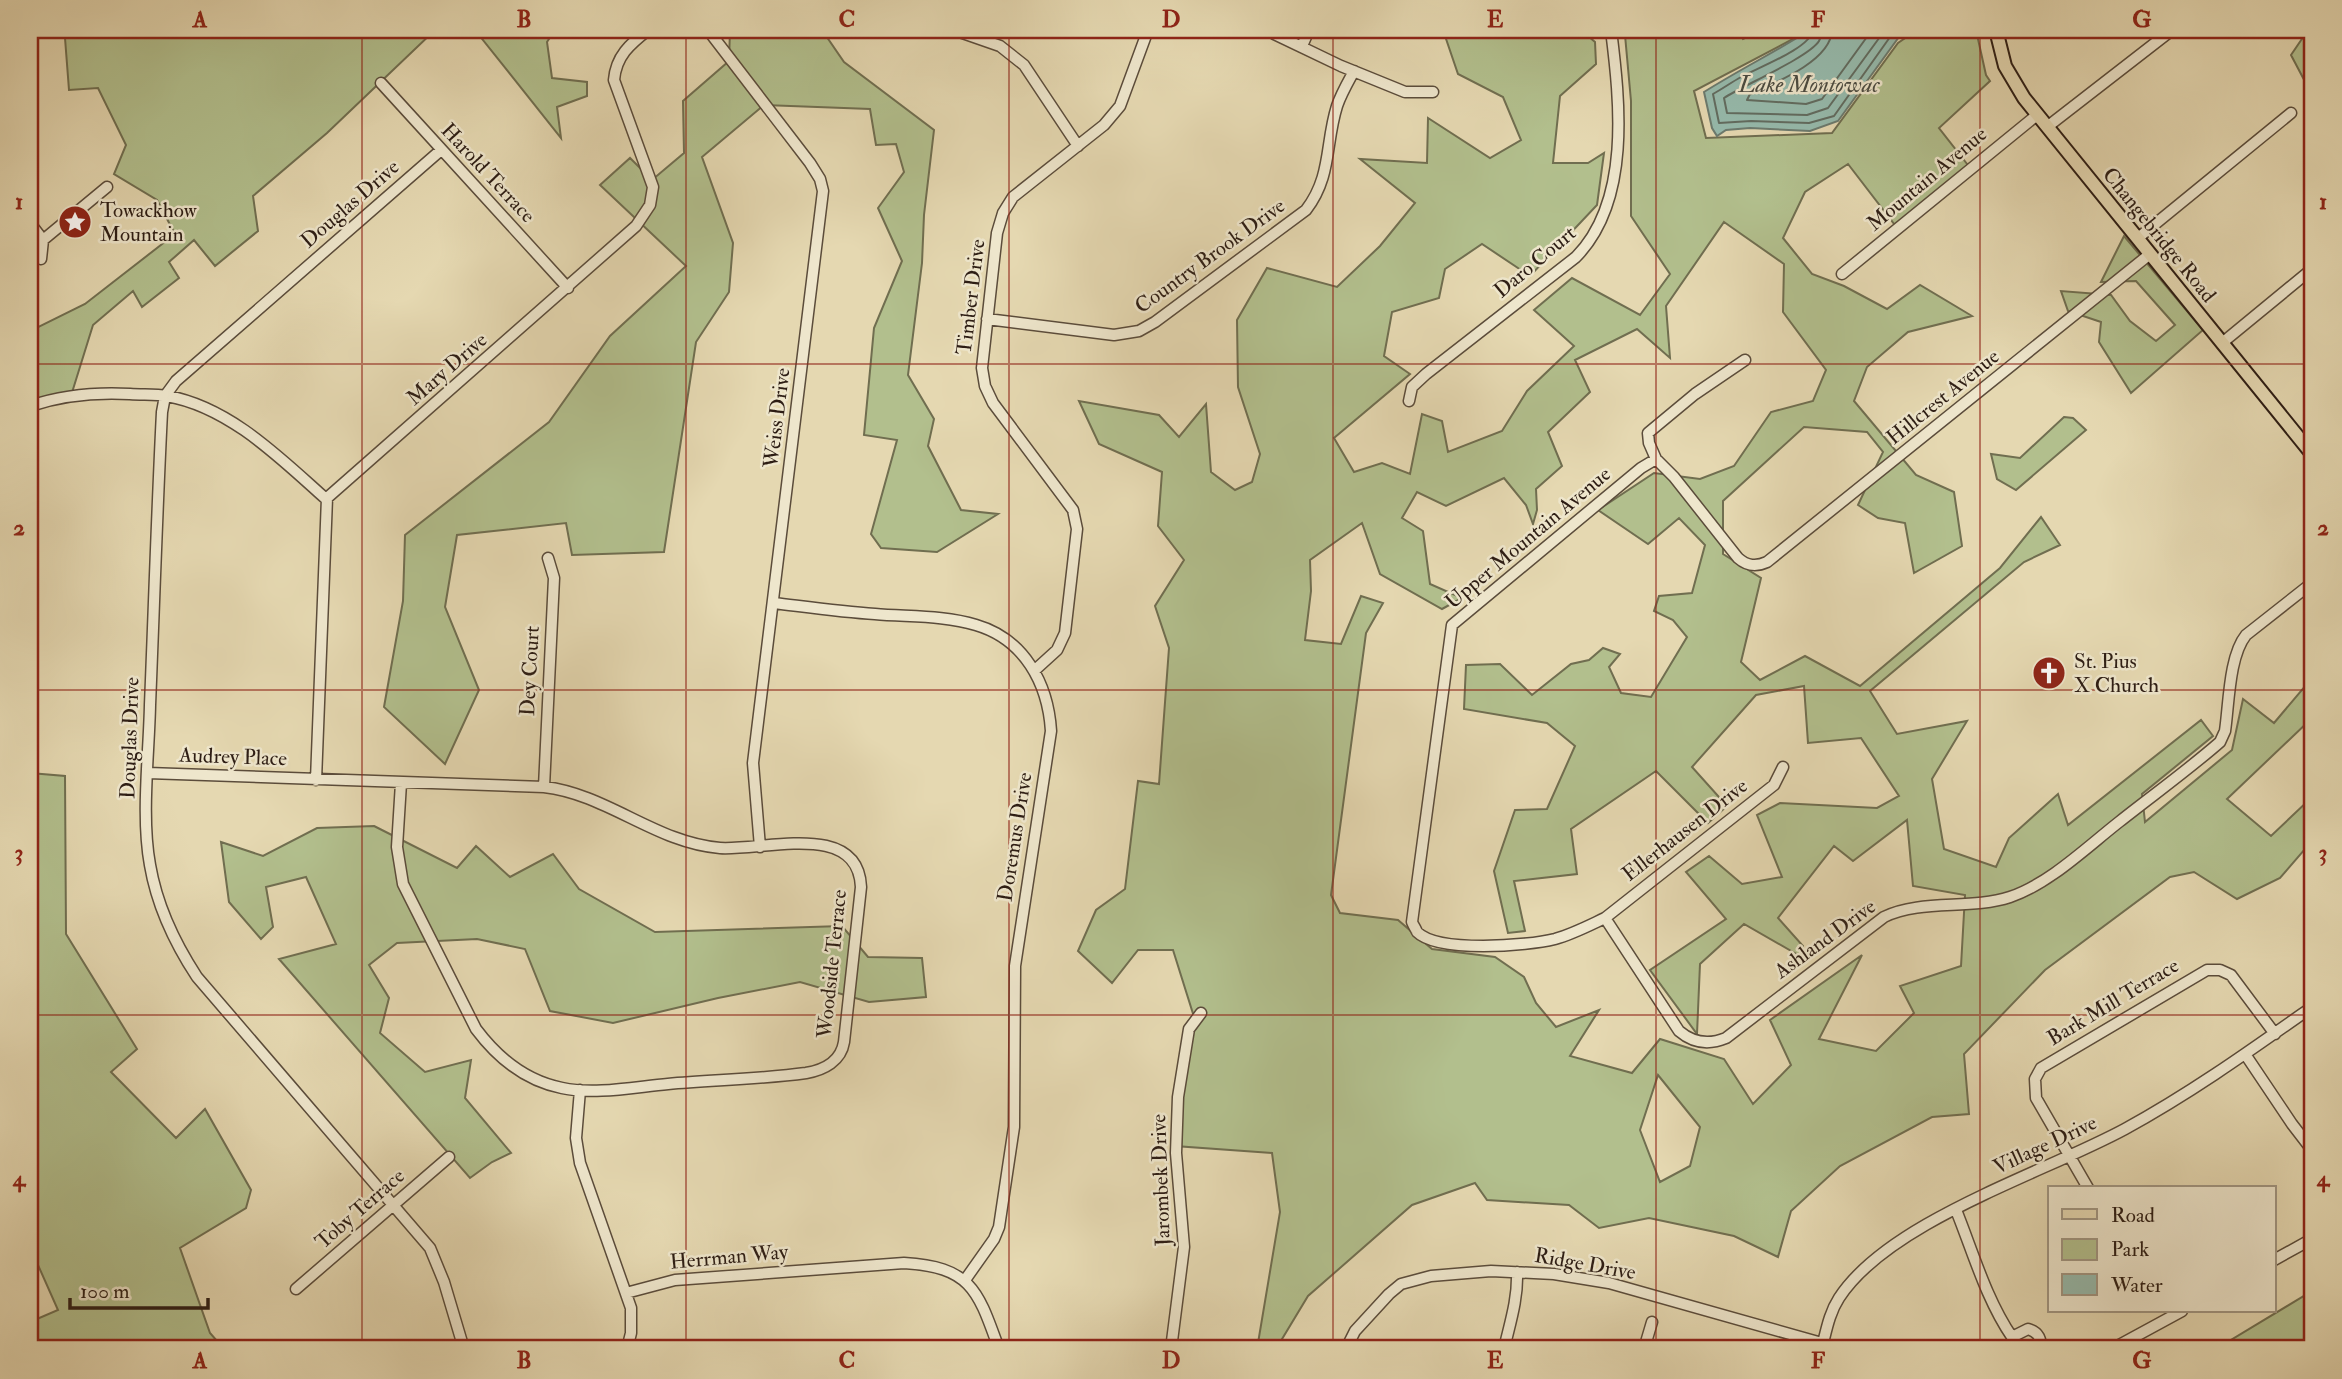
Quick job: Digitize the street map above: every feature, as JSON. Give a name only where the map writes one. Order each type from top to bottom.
[{"type":"main road","name":"Changebridge Road","points":[[1996,30],[1999,48],[2009,74],[2037,115],[2312,454]]},
{"type":"street","name":"Mary Drive","points":[[326,499],[636,226],[650,205],[653,193],[614,80],[618,61],[624,51],[648,30]]},
{"type":"street","name":"Weiss Drive","points":[[708,30],[810,163],[820,179],[823,191],[753,763],[760,847]]},
{"type":"street","points":[[954,30],[1000,46],[1024,65],[1078,146]]},
{"type":"street","name":"Timber Drive","points":[[1035,670],[1054,655],[1063,639],[1075,557],[1077,522],[1073,510],[1059,489],[987,392],[982,368],[997,233],[1006,208],[1022,188],[1104,125],[1120,106],[1148,30]]},
{"type":"street","points":[[1266,30],[1405,92],[1433,92]]},
{"type":"street","points":[[1301,46],[1309,30]]},
{"type":"street","name":"Daro Court","points":[[1409,401],[1412,387],[1426,374],[1576,257],[1597,233],[1609,204],[1617,144],[1617,91],[1611,30]]},
{"type":"street","points":[[2047,127],[2172,30]]},
{"type":"street","name":"Country Brook Drive","points":[[987,320],[1114,335],[1139,331],[1155,322],[1306,210],[1320,189],[1337,106],[1354,71]]},
{"type":"street","name":"Harold Terrace","points":[[381,83],[568,288]]},
{"type":"street","points":[[2138,238],[2291,113]]},
{"type":"street","name":"Mountain Avenue","points":[[1842,274],[2037,115]]},
{"type":"street","name":"Douglas Drive","points":[[441,150],[186,372],[165,396],[160,453],[146,837],[150,866],[163,915],[184,958],[197,977],[422,1238],[436,1259],[464,1349]]},
{"type":"street","points":[[43,240],[107,187]]},
{"type":"street","points":[[30,223],[43,240],[41,259]]},
{"type":"street","name":"Hillcrest Avenue","points":[[1656,459],[1674,477],[1738,558],[1749,565],[1767,562],[2150,254]]},
{"type":"street","points":[[2222,343],[2312,269]]},
{"type":"street","points":[[1656,459],[1648,433],[1695,394],[1745,360]]},
{"type":"street","points":[[30,406],[55,398],[108,393],[165,396],[186,401],[249,433],[326,499],[316,780]]},
{"type":"street","name":"Upper Mountain Avenue","points":[[1605,918],[1580,931],[1556,939],[1512,945],[1475,946],[1429,939],[1417,931],[1412,922],[1452,625],[1641,468],[1656,459]]},
{"type":"street","name":"Dey Court","points":[[544,787],[554,578],[548,558]]},
{"type":"street","name":"Ashland Drive","points":[[1605,918],[1679,1031],[1702,1042],[1726,1038],[1884,916],[1902,909],[1989,902],[2007,898],[2035,885],[2074,857],[2220,743],[2225,731],[2235,657],[2242,640],[2312,583]]},
{"type":"street","name":"Doremus Drive","points":[[774,603],[977,625],[1009,642],[1035,670],[1048,706],[1051,731],[1015,966],[1014,1127],[999,1227],[994,1239],[965,1280]]},
{"type":"street","name":"Ellerhausen Drive","points":[[1605,918],[1774,785],[1783,767]]},
{"type":"street","name":"Audrey Place","points":[[148,773],[316,780]]},
{"type":"street","name":"Woodside Terrace","points":[[316,780],[544,787],[584,797],[652,830],[697,846],[723,848],[822,844],[843,850],[858,869],[860,887],[844,1042],[840,1054],[826,1067],[806,1073],[580,1090],[550,1085],[516,1069],[494,1051],[476,1029],[403,884],[397,847],[401,783]]},
{"type":"street","name":"Bark Mill Terrace","points":[[2087,1186],[2035,1091],[2041,1068],[2196,975],[2213,970],[2231,975],[2274,1034]]},
{"type":"street","name":"Village Drive","points":[[1823,1343],[1830,1315],[1839,1298],[1863,1270],[1898,1243],[1990,1192],[2071,1156],[2141,1120],[2245,1054],[2312,1006]]},
{"type":"street","name":"Jarombek Drive","points":[[1171,1349],[1184,1247],[1176,1153],[1178,1097],[1189,1029],[1201,1013]]},
{"type":"street","points":[[2245,1054],[2312,1150]]},
{"type":"street","points":[[580,1090],[576,1138],[580,1163],[626,1293],[632,1321],[626,1349]]},
{"type":"street","name":"Toby Terrace","points":[[296,1289],[449,1157]]},
{"type":"street","points":[[1956,1210],[2002,1324],[2019,1349]]},
{"type":"street","points":[[2276,1259],[2312,1239]]},
{"type":"street","name":"Herrman Way","points":[[626,1293],[675,1280],[904,1263],[940,1267],[965,1280]]},
{"type":"street","points":[[1504,1349],[1518,1291],[1517,1272]]},
{"type":"street","name":"Ridge Drive","points":[[1346,1349],[1355,1331],[1368,1316],[1396,1287],[1407,1282],[1456,1274],[1517,1272],[1554,1273],[1609,1283],[1843,1349]]},
{"type":"street","points":[[965,1280],[984,1308],[999,1349]]},
{"type":"street","points":[[2112,1349],[2180,1312]]},
{"type":"street","points":[[1644,1349],[1652,1322]]},
{"type":"street","points":[[2012,1337],[2028,1329],[2036,1331],[2040,1338],[2040,1346],[2037,1349]]},
{"type":"green space","points":[[60,30],[435,30],[327,133],[253,196],[258,231],[215,266],[194,240],[169,262],[179,278],[142,307],[133,291],[93,325],[70,399],[30,411],[30,331],[85,304],[175,234],[157,200],[114,174],[126,145],[98,88],[69,90],[65,38]]},
{"type":"green space","points":[[475,30],[555,30],[547,42],[552,78],[587,82],[587,96],[557,107],[561,138]]},
{"type":"green space","points":[[730,30],[822,30],[844,62],[934,130],[924,215],[922,263],[908,375],[934,419],[928,446],[961,510],[998,514],[937,552],[881,548],[871,534],[897,440],[864,435],[874,328],[902,261],[878,208],[904,172],[896,144],[876,145],[870,109],[764,105],[702,157],[733,243],[729,292],[696,342],[664,552],[572,555],[566,523],[457,535],[445,607],[479,690],[445,764],[384,707],[403,601],[405,535],[549,422],[610,336],[686,266],[600,185],[630,158],[652,180],[684,153],[683,101],[729,61]]},
{"type":"green space","points":[[1443,30],[1581,30],[1595,42],[1596,64],[1560,96],[1553,163],[1588,163],[1604,153],[1597,205],[1530,276],[1482,244],[1445,269],[1439,298],[1392,312],[1384,356],[1410,374],[1334,438],[1354,472],[1382,463],[1410,474],[1422,414],[1442,421],[1448,452],[1502,431],[1527,391],[1574,346],[1534,310],[1572,278],[1640,315],[1670,274],[1631,216],[1631,101],[1625,35],[1738,30],[1743,39],[1763,30],[1810,30],[1694,91],[1706,138],[1832,133],[1898,43],[1917,30],[1976,30],[1986,75],[1990,81],[1939,128],[1971,169],[1898,229],[1848,164],[1805,192],[1783,238],[1812,274],[1844,286],[1887,309],[1920,285],[1972,316],[1908,332],[1867,367],[1854,401],[1916,475],[1954,492],[1962,546],[1914,573],[1905,523],[1878,518],[1858,505],[1883,452],[1867,432],[1804,427],[1723,501],[1723,554],[1761,578],[1741,662],[1760,680],[1805,656],[1860,686],[2000,568],[2041,517],[2060,545],[2024,562],[1870,691],[1897,734],[1967,721],[1932,779],[1944,849],[1996,867],[2009,838],[2058,794],[2068,825],[2201,720],[2213,736],[2142,794],[2145,822],[2232,750],[2243,699],[2274,723],[2312,678],[2312,718],[2227,799],[2271,836],[2312,797],[2312,841],[2280,878],[2237,899],[2194,872],[2170,877],[2045,970],[1964,1054],[1969,1114],[1932,1117],[1840,1166],[1791,1211],[1778,1257],[1734,1236],[1649,1218],[1599,1228],[1569,1205],[1487,1200],[1475,1183],[1412,1205],[1308,1296],[1276,1349],[1257,1349],[1280,1212],[1272,1153],[1175,1146],[1187,1043],[1195,1020],[1173,950],[1138,950],[1112,983],[1078,951],[1096,910],[1125,889],[1138,781],[1159,784],[1169,648],[1155,606],[1184,560],[1158,526],[1162,472],[1099,444],[1079,401],[1159,415],[1179,437],[1206,404],[1211,472],[1235,490],[1252,482],[1260,454],[1238,387],[1237,320],[1267,268],[1337,287],[1380,246],[1415,203],[1360,159],[1427,163],[1428,118],[1490,158],[1521,140],[1503,97],[1458,74]],"holes":[[[1724,222],[1784,264],[1783,312],[1826,370],[1813,401],[1771,412],[1734,466],[1700,479],[1654,473],[1598,510],[1648,544],[1679,518],[1705,545],[1692,593],[1659,596],[1654,611],[1673,620],[1687,637],[1651,697],[1621,693],[1609,667],[1620,654],[1603,648],[1589,660],[1571,664],[1532,695],[1500,664],[1466,665],[1464,709],[1547,723],[1575,746],[1547,809],[1515,810],[1494,871],[1508,933],[1525,931],[1514,881],[1577,874],[1571,829],[1656,771],[1708,823],[1727,806],[1692,767],[1756,695],[1804,686],[1808,743],[1861,738],[1899,796],[1877,808],[1780,803],[1757,815],[1782,877],[1742,884],[1709,856],[1686,872],[1726,919],[1650,970],[1697,1034],[1700,964],[1744,924],[1800,956],[1803,946],[1778,918],[1834,846],[1853,861],[1907,820],[1913,886],[1965,895],[1961,966],[1900,986],[1914,1013],[1876,1051],[1819,1039],[1862,955],[1770,1020],[1791,1065],[1753,1104],[1724,1059],[1660,1039],[1632,1073],[1570,1056],[1599,1010],[1556,1027],[1536,1003],[1524,977],[1495,957],[1432,949],[1398,920],[1340,913],[1331,895],[1366,633],[1383,603],[1361,596],[1341,644],[1305,640],[1311,591],[1310,560],[1362,523],[1380,574],[1442,609],[1462,598],[1430,584],[1423,531],[1402,518],[1417,492],[1446,506],[1504,478],[1526,505],[1533,524],[1537,510],[1536,489],[1562,466],[1548,432],[1590,392],[1575,360],[1637,329],[1670,358],[1666,306]],[[1658,1075],[1700,1127],[1690,1166],[1660,1182],[1640,1130]]]},
{"type":"green space","points":[[2308,30],[2312,30],[2312,119],[2306,119],[2311,93],[2291,55]]},
{"type":"green space","points":[[2124,236],[2203,330],[2131,393],[2099,342],[2101,322],[2068,311],[2061,291],[2111,295],[2130,321],[2156,341],[2175,325],[2136,281],[2101,282]]},
{"type":"green space","points":[[2064,417],[2073,418],[2086,430],[2016,490],[1997,479],[1991,454],[2020,458]]},
{"type":"green space","points":[[30,773],[65,776],[66,934],[137,1049],[111,1072],[176,1138],[205,1109],[251,1190],[246,1208],[180,1248],[210,1333],[224,1349],[112,1349],[107,1341],[97,1349],[30,1349],[30,1322],[58,1310],[30,1247]]},
{"type":"green space","points":[[374,826],[457,868],[476,846],[510,877],[553,854],[579,889],[655,932],[842,926],[868,957],[922,958],[926,997],[869,1002],[800,982],[613,1023],[550,1011],[525,949],[477,939],[397,943],[369,965],[389,998],[380,1033],[425,1072],[471,1060],[465,1098],[511,1153],[492,1162],[470,1178],[279,959],[336,944],[306,877],[266,887],[273,927],[261,939],[229,902],[221,842],[263,856],[317,828]]},
{"type":"green space","points":[[2312,1291],[2312,1349],[2216,1349]]},
{"type":"water","name":"Lake Montowac","points":[[1810,30],[1904,30],[1838,121],[1810,131],[1750,128],[1726,130],[1717,136],[1712,128],[1704,92]]},
{"type":"place","name":"Towackhow Mountain","points":[[75,222]]},
{"type":"place","name":"St. Pius X Church","points":[[2049,673]]}]
